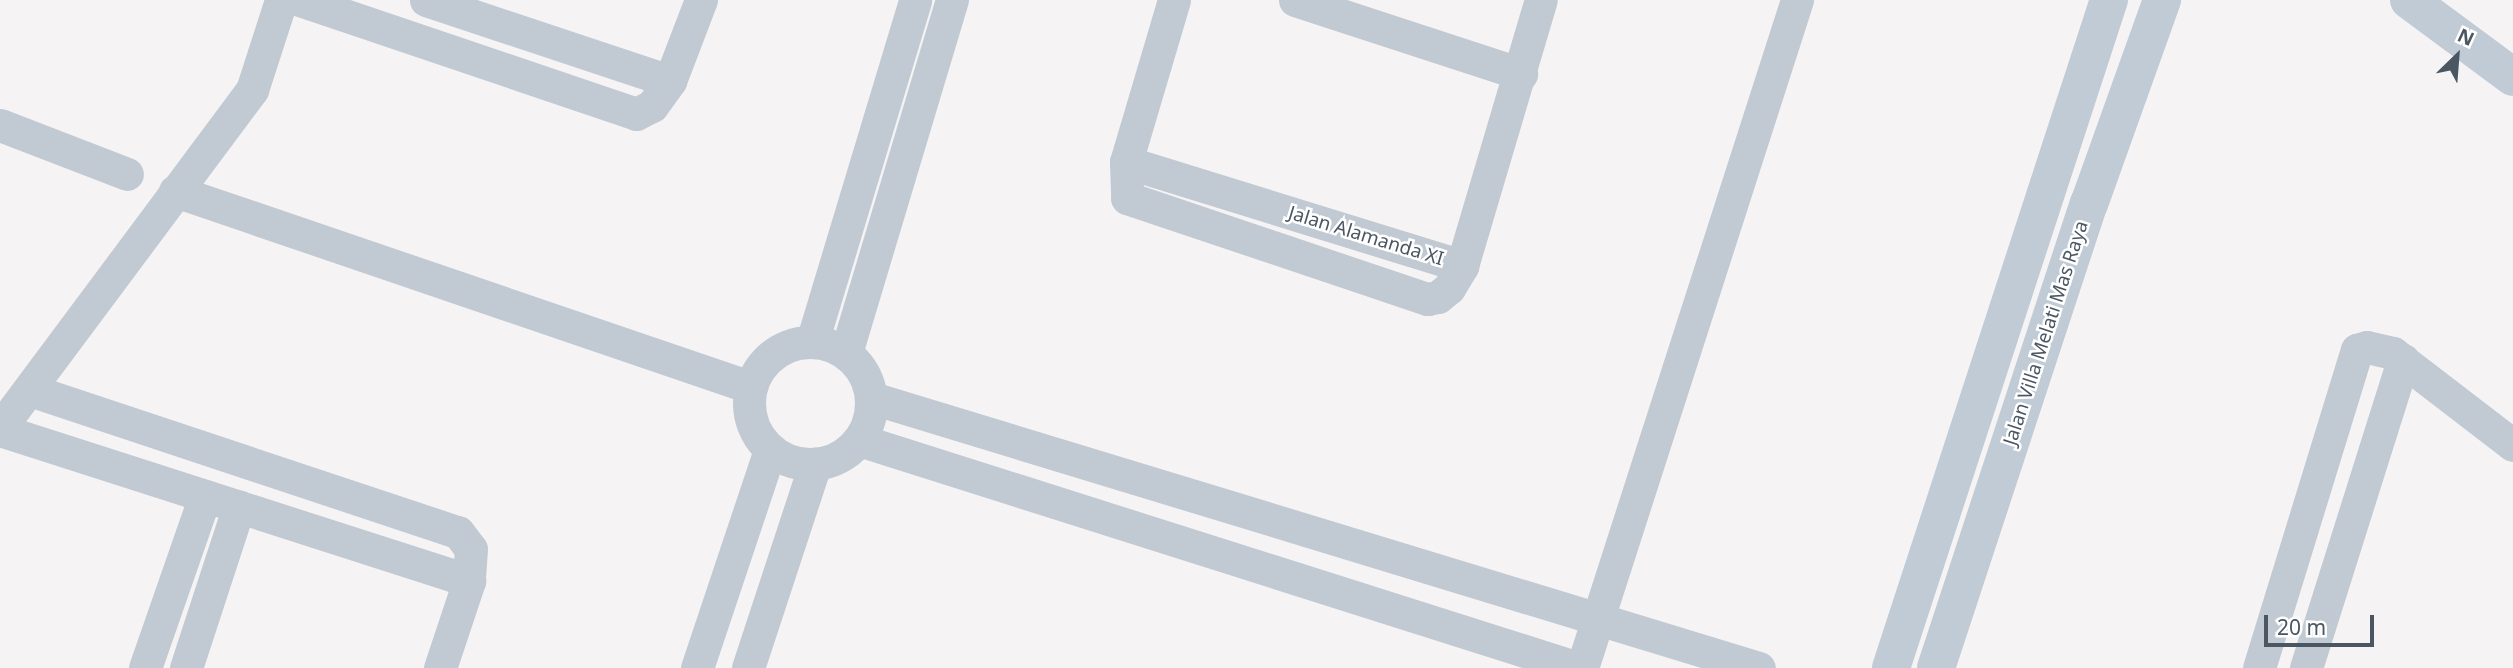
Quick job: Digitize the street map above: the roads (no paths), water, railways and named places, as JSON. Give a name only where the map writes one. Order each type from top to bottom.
[{"type":"street","points":[[281,0],[251,90],[0,429],[469,581]]},
{"type":"street","points":[[300,0],[636,114],[652,106],[670,81],[701,0]]},
{"type":"street","points":[[426,0],[670,81]]},
{"type":"street","points":[[811,342],[915,0]]},
{"type":"street","points":[[846,353],[952,0]]},
{"type":"street","name":"Jalan Alamanda XI","points":[[1174,0],[1126,162],[1125,190],[1132,204],[1427,299],[1438,297],[1449,288],[1462,265],[1541,0]]},
{"type":"street","points":[[1295,0],[1521,74]]},
{"type":"street","points":[[859,440],[1580,668],[1797,0]]},
{"type":"street","points":[[1891,668],[2109,0]]},
{"type":"street","name":"Jalan Villa Melati Mas Raya","points":[[1936,668],[2089,204],[2162,0]]},
{"type":"street","points":[[2409,0],[2513,77]]},
{"type":"street","points":[[0,125],[127,174]]},
{"type":"street","points":[[175,191],[750,387]]},
{"type":"street","points":[[2045,191],[2089,204]]},
{"type":"street","points":[[811,342],[846,353],[863,373],[872,398],[869,420],[859,440],[839,457],[815,464],[791,461],[770,450],[755,432],[748,410],[750,387],[755,374],[773,354],[811,342]]},
{"type":"street","points":[[2259,668],[2357,350],[2381,349],[2403,360],[2513,445]]},
{"type":"street","points":[[2306,668],[2403,360]]},
{"type":"street","points":[[30,390],[458,532],[471,549],[469,581],[440,668]]},
{"type":"street","points":[[872,398],[1759,668]]},
{"type":"street","points":[[698,668],[770,450]]},
{"type":"street","points":[[748,668],[815,464]]},
{"type":"street","points":[[145,668],[205,496]]},
{"type":"street","points":[[186,668],[239,506]]}]
